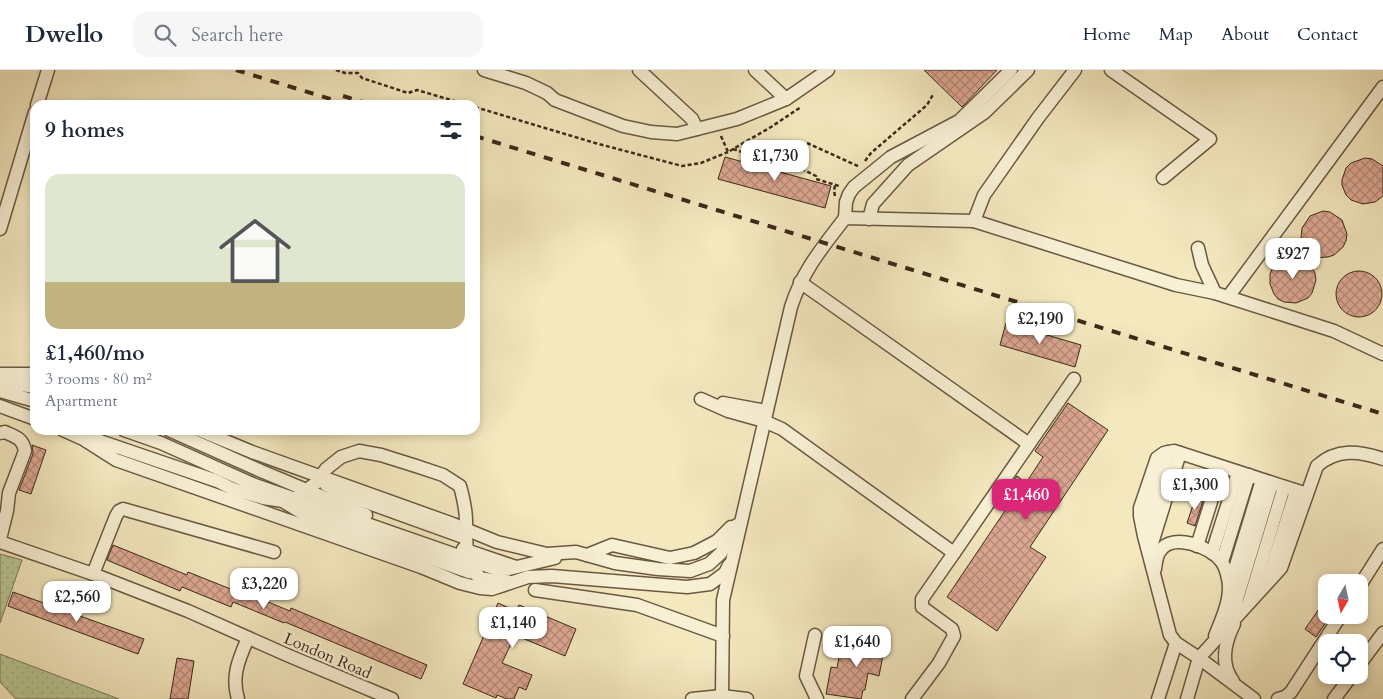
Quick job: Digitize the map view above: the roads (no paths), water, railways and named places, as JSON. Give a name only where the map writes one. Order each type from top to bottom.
[{"type":"street","points":[[39,100],[48,70]]},
{"type":"street","points":[[484,70],[526,83],[547,93],[555,100],[624,126],[668,134],[737,119],[786,99],[828,70]]},
{"type":"street","points":[[640,70],[692,119],[697,129]]},
{"type":"street","points":[[754,70],[786,99]]},
{"type":"street","points":[[722,696],[723,600],[791,307],[800,282],[812,261],[845,218],[846,202],[854,187],[891,158],[959,120],[1011,70]]},
{"type":"street","points":[[869,219],[874,204],[908,165],[985,112],[1028,70]]},
{"type":"street","points":[[974,221],[984,195],[1038,118],[1075,70]]},
{"type":"street","points":[[1111,70],[1210,139],[1163,178]]},
{"type":"street","points":[[1228,297],[1383,87]]},
{"type":"street","points":[[0,228],[30,140]]},
{"type":"street","points":[[845,218],[974,221],[1176,285],[1215,293],[1334,331],[1383,354]]},
{"type":"street","points":[[1198,248],[1202,265],[1215,293]]},
{"type":"street","points":[[800,282],[1029,444]]},
{"type":"street","points":[[0,374],[30,374]]},
{"type":"street","points":[[912,699],[939,663],[954,636],[952,629],[922,607],[922,599],[1074,379]]},
{"type":"street","points":[[0,382],[30,386]]},
{"type":"street","points":[[0,391],[30,400]]},
{"type":"street","points":[[0,406],[30,417]]},
{"type":"street","points":[[765,416],[954,553]]},
{"type":"street","points":[[0,433],[4,432],[20,439],[24,443],[25,450],[8,493],[7,511],[0,540]]},
{"type":"street","points":[[74,435],[116,460],[421,567],[460,583],[492,589],[517,573]]},
{"type":"street","points":[[82,435],[217,481],[233,489],[263,498],[290,502],[306,490],[326,469],[341,457],[359,451],[381,455],[443,475],[460,486],[464,500],[466,544],[475,573],[479,578],[499,581],[538,562],[581,553]]},
{"type":"street","points":[[138,435],[161,443],[255,485],[294,499],[538,562]]},
{"type":"street","points":[[180,435],[352,510],[466,544],[502,571]]},
{"type":"street","points":[[211,435],[305,471],[341,493],[466,544],[517,573],[528,577],[552,576],[687,587],[710,584],[725,573],[733,559]]},
{"type":"street","points":[[1210,646],[1223,617],[1229,587],[1284,487],[1339,453],[1356,452],[1383,459]]},
{"type":"street","points":[[1254,699],[1176,643],[1170,635],[1144,536],[1140,508],[1157,458],[1164,453],[1174,453],[1284,487]]},
{"type":"street","points":[[1149,553],[1174,453]]},
{"type":"street","points":[[1197,546],[1222,467]]},
{"type":"street","points":[[1212,553],[1243,474]]},
{"type":"street","points":[[1229,587],[1222,562],[1243,474]]},
{"type":"street","points":[[255,485],[304,514],[395,547],[475,573],[488,575],[502,571],[517,573]]},
{"type":"street","points":[[1187,699],[1199,658],[1281,568],[1284,487]]},
{"type":"street","points":[[1249,604],[1284,487]]},
{"type":"street","points":[[1236,685],[1229,676],[1224,658],[1230,632],[1284,487]]},
{"type":"street","points":[[233,489],[241,503]]},
{"type":"street","points":[[93,574],[116,516],[119,511],[124,510],[274,552]]},
{"type":"street","points":[[466,544],[497,542],[547,554],[581,553],[615,563],[690,571],[709,564],[721,553],[743,514]]},
{"type":"street","name":"London Road","points":[[0,540],[188,611],[392,699]]},
{"type":"street","points":[[1156,582],[1156,557],[1163,547],[1170,543],[1197,546],[1212,553],[1222,562]]},
{"type":"street","points":[[1367,574],[1383,549]]},
{"type":"street","points":[[535,590],[637,605],[723,636]]},
{"type":"street","points":[[1278,699],[1290,692],[1334,624]]},
{"type":"street","points":[[1368,654],[1383,633]]},
{"type":"street","points":[[815,634],[806,676],[817,699]]},
{"type":"street","points":[[238,699],[235,690],[235,671],[248,638]]},
{"type":"street","points":[[1158,699],[1176,643]]},
{"type":"street","points":[[1334,699],[1345,684]]},
{"type":"street","points":[[692,699],[722,696],[747,699]]},
{"type":"railway","points":[[236,70],[334,100]]},
{"type":"railway","points":[[343,96],[356,100]]},
{"type":"railway","points":[[480,138],[1383,414]]}]
